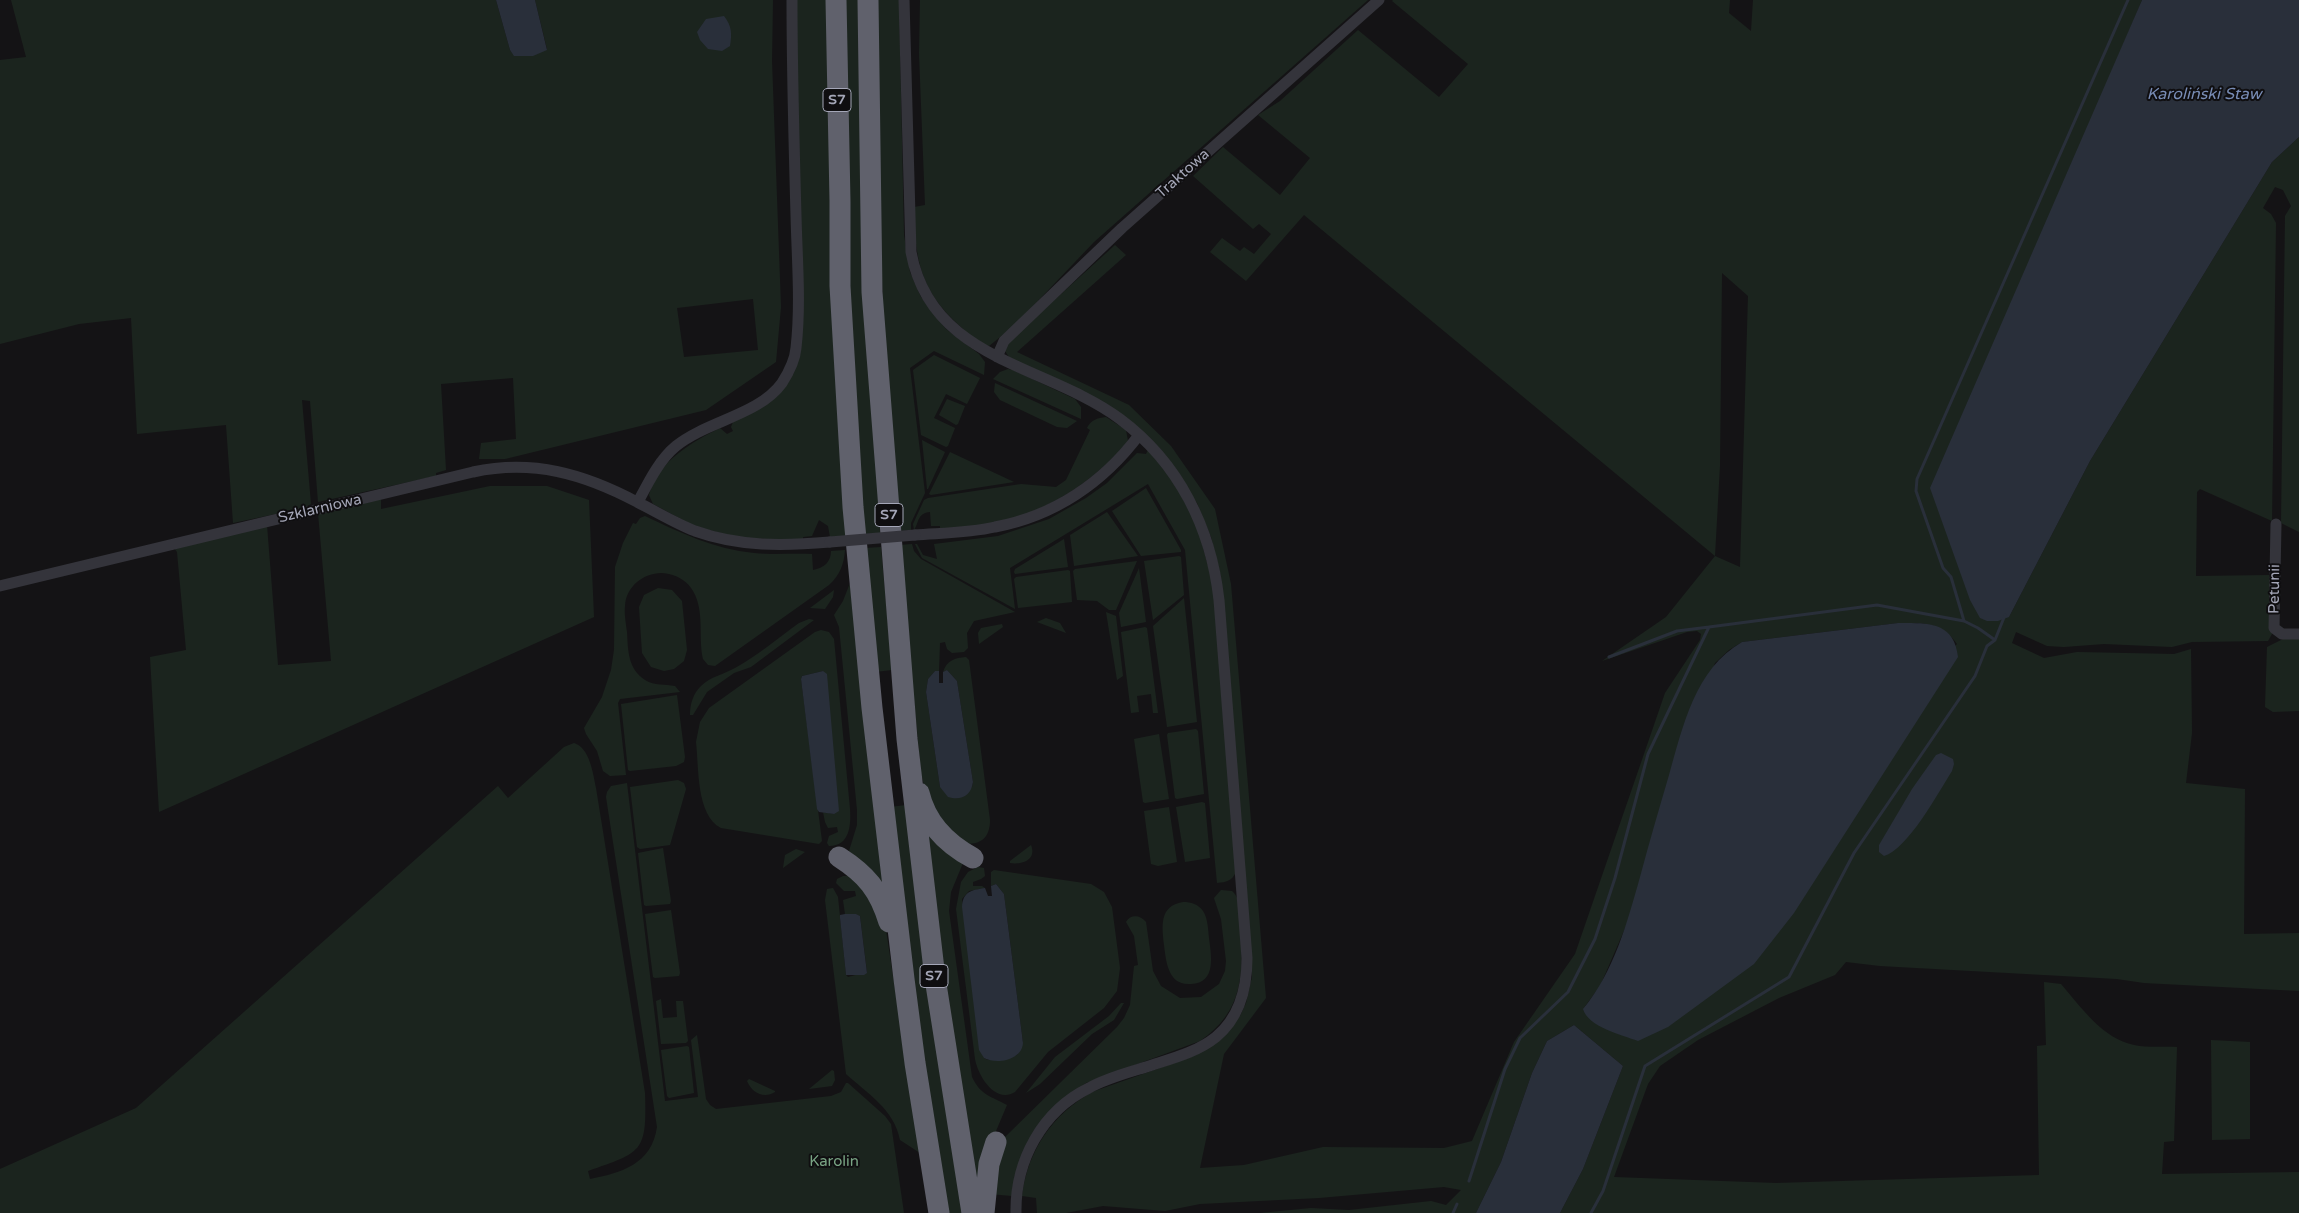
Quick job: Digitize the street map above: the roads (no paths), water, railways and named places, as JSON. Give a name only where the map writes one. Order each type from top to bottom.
[{"type":"highway","name":"S7","points":[[836,0],[840,286],[853,507],[872,708],[904,979],[915,1063],[939,1213]]},
{"type":"highway","name":"S7","points":[[868,0],[872,292],[907,738],[935,978],[972,1213]]},
{"type":"highway","points":[[846,576],[853,507]]},
{"type":"highway","points":[[907,738],[920,800],[927,814],[946,840],[973,858]]},
{"type":"highway","points":[[839,856],[871,882],[882,900],[904,979]]},
{"type":"highway","points":[[984,1213],[989,1164],[996,1142]]},
{"type":"street","points":[[638,502],[652,477],[675,448],[702,431],[759,403],[769,396],[782,383],[793,361],[796,348],[798,276],[792,0]]},
{"type":"street","points":[[904,0],[912,261],[925,293],[946,322],[970,342],[997,357],[1092,402],[1119,419],[1139,435],[1171,470],[1188,496],[1208,542],[1214,564],[1219,600],[1247,974],[1244,993],[1238,1007],[1224,1028],[1215,1037],[1182,1055],[1106,1080],[1088,1088],[1070,1099],[1050,1117],[1033,1140],[1023,1164],[1018,1186],[1016,1213]]},
{"type":"street","name":"Traktowa","points":[[997,357],[1004,341],[1122,228],[1378,0]]},
{"type":"street","name":"Szklarniowa","points":[[0,586],[492,468],[509,466],[552,470],[585,479],[638,502],[680,525],[740,543],[776,546],[992,528],[1047,511],[1094,483],[1117,462],[1139,435]]},
{"type":"street","name":"Petunii","points":[[2276,524],[2274,628],[2282,634],[2299,634]]},
{"type":"water","points":[[496,0],[535,0],[547,50],[533,56],[514,56],[510,50]]},
{"type":"water","name":"Karoliński Staw","points":[[2142,0],[2299,0],[2299,137],[2272,162],[2090,461],[2009,617],[1998,621],[1987,621],[1980,618],[1970,600],[1930,488]]},
{"type":"water","points":[[724,16],[731,30],[730,46],[722,51],[708,49],[700,40],[697,32],[706,19]]},
{"type":"water","points":[[1898,623],[1929,624],[1945,630],[1951,636],[1958,657],[1794,913],[1754,964],[1668,1027],[1638,1041],[1606,1030],[1591,1021],[1583,1009],[1603,979],[1618,946],[1630,912],[1686,719],[1693,700],[1713,667],[1726,653],[1742,642]]},
{"type":"water","points":[[947,670],[957,681],[973,782],[968,794],[961,798],[948,797],[940,787],[926,692],[928,679],[935,671],[939,671],[939,683],[943,683],[943,672]]},
{"type":"water","points":[[823,671],[827,674],[839,811],[834,814],[819,812],[817,809],[801,679],[802,676]]},
{"type":"water","points":[[1941,753],[1953,759],[1952,771],[1931,806],[1912,832],[1903,843],[1884,856],[1879,852],[1879,845],[1912,789],[1936,755]]},
{"type":"water","points":[[996,884],[1004,894],[1023,1043],[1022,1049],[1018,1054],[1002,1061],[984,1058],[979,1050],[962,907],[966,894],[985,888],[988,896],[992,896],[991,886]]},
{"type":"water","points":[[840,915],[860,916],[867,973],[864,975],[846,975],[840,918]]},
{"type":"water","points":[[1574,1025],[1623,1066],[1583,1169],[1560,1213],[1476,1213],[1501,1162],[1532,1073],[1547,1041]]},
{"type":"waterway","points":[[1964,621],[1951,577],[1943,568],[1916,491],[1917,479],[2128,0]]},
{"type":"waterway","points":[[1469,1181],[1505,1069],[1520,1038],[1568,992],[1595,939],[1615,878],[1648,754],[1709,627],[1877,605],[1964,621],[1995,640]]},
{"type":"waterway","points":[[1591,1213],[1603,1191],[1645,1066],[1789,977],[1854,853],[1975,676],[1987,646],[1995,640],[2005,615]]},
{"type":"waterway","points":[[1609,657],[1677,631],[1709,627]]},
{"type":"waterway","points":[[1453,1213],[1457,1204]]},
{"type":"park label","name":"Karolin","points":[[834,1162]]}]
